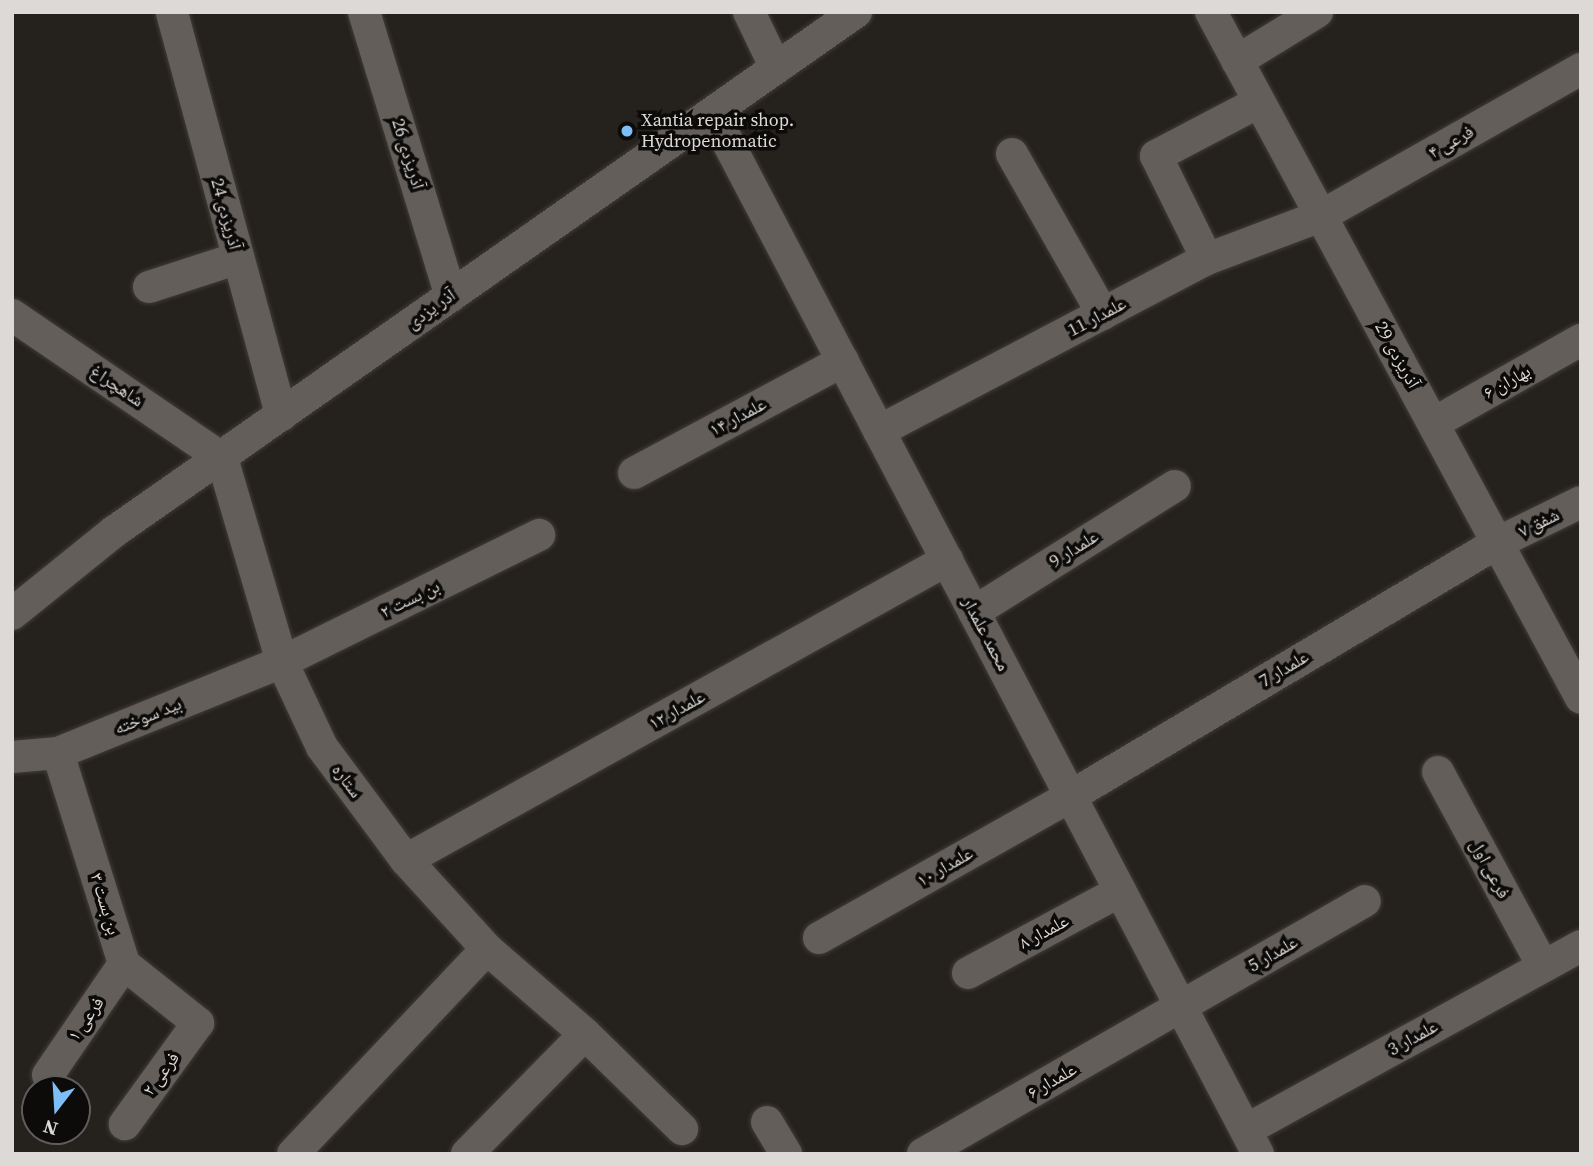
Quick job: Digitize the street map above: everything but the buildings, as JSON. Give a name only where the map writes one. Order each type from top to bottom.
[{"type":"street","name":"آذریزدی 26","points":[[364,12],[451,296]]},
{"type":"street","points":[[748,12],[776,68]]},
{"type":"street","name":"آذر یزدی","points":[[12,614],[115,531],[856,12]]},
{"type":"street","name":"آذریزدی 29","points":[[1211,12],[1581,698]]},
{"type":"street","points":[[1237,61],[1318,12]]},
{"type":"street","name":"آذریزدی 24","points":[[172,13],[281,415]]},
{"type":"street","name":"فرعی ۴","points":[[1321,215],[1581,69]]},
{"type":"street","points":[[1207,259],[1156,156],[1259,102]]},
{"type":"street","name":"محمد علمدار","points":[[713,114],[1252,1142]]},
{"type":"street","points":[[1012,154],[1102,314]]},
{"type":"street","name":"علمدار 11","points":[[879,431],[1207,259],[1321,215]]},
{"type":"street","points":[[149,286],[238,258]]},
{"type":"street","name":"شاهچراغ","points":[[12,315],[222,458]]},
{"type":"street","name":"بهاران ۶","points":[[1434,423],[1581,340]]},
{"type":"street","name":"علمدار ۱۴","points":[[634,473],[843,361]]},
{"type":"street","name":"ستاره","points":[[222,458],[282,662],[322,747],[406,860],[487,949],[585,1034],[682,1129]]},
{"type":"street","name":"علمدار 9","points":[[974,612],[1175,486]]},
{"type":"street","name":"شفق ۷","points":[[1497,543],[1581,502]]},
{"type":"street","name":"بن بست ۲","points":[[282,662],[539,535]]},
{"type":"street","name":"علمدار 7","points":[[1071,796],[1497,543]]},
{"type":"street","name":"علمدار ۱۲","points":[[406,860],[947,560]]},
{"type":"street","name":"بید سوخته","points":[[12,757],[58,753],[282,662]]},
{"type":"street","name":"بن بست ۳","points":[[58,753],[124,964]]},
{"type":"street","name":"فرعی اول","points":[[1438,772],[1543,966]]},
{"type":"street","name":"علمدار ۱۰","points":[[819,938],[1071,796]]},
{"type":"street","name":"علمدار ۸","points":[[968,973],[1120,891]]},
{"type":"street","name":"علمدار 5","points":[[1182,1007],[1365,901]]},
{"type":"street","name":"علمدار 3","points":[[1252,1142],[1543,966],[1581,946]]},
{"type":"street","points":[[293,1154],[487,949]]},
{"type":"street","name":"فرعی ۲","points":[[124,964],[198,1023],[125,1124]]},
{"type":"street","name":"فرعی ۱","points":[[48,1074],[124,964]]},
{"type":"street","name":"علمدار ۶","points":[[923,1154],[1182,1007]]},
{"type":"street","points":[[467,1154],[585,1034]]},
{"type":"street","points":[[768,1122],[786,1154]]},
{"type":"place","name":"Xantia repair shop. Hydropenomatic","points":[[627,131]]}]
